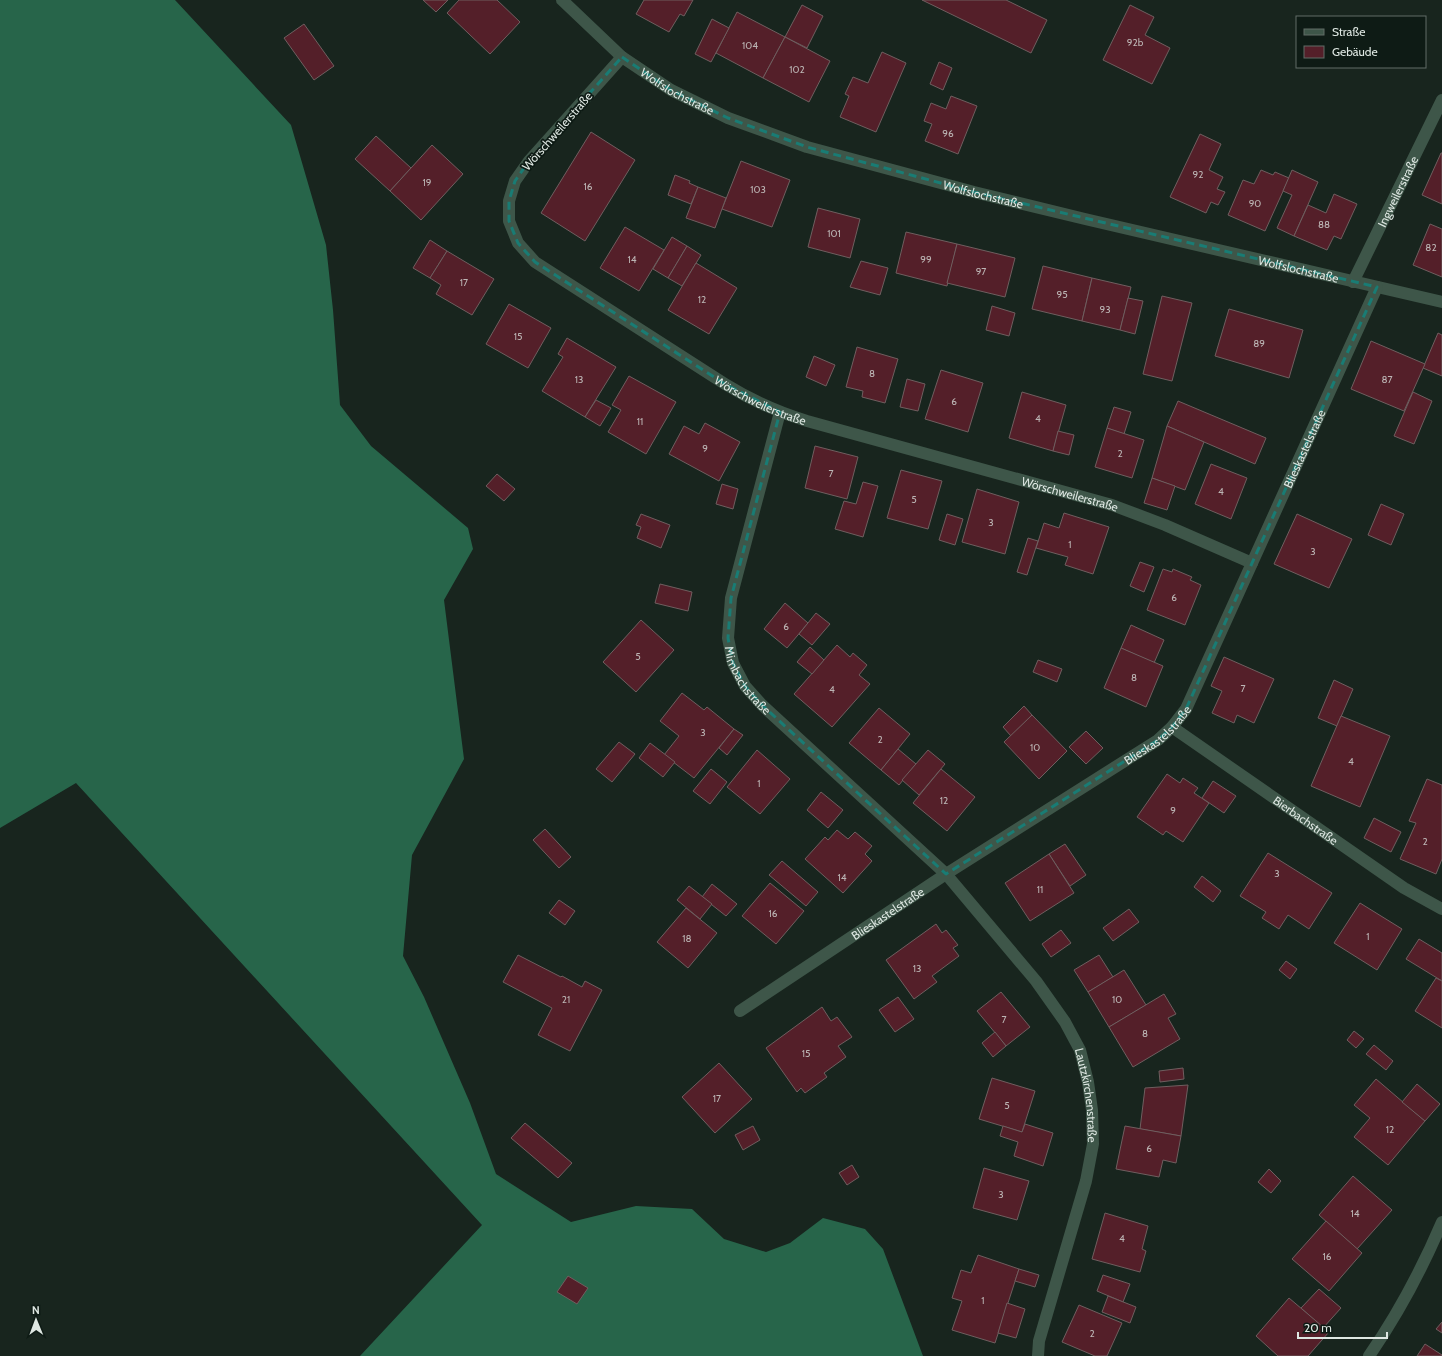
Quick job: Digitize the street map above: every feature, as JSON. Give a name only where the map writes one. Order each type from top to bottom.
[{"type":"street","name":"Wolfslochstraße","points":[[562,0],[622,57],[678,94],[728,118],[807,147],[974,192],[1442,302]]},
{"type":"street","name":"Wörschweilerstraße","points":[[622,57],[529,161],[515,181],[509,201],[509,221],[518,243],[535,262],[724,384],[753,400],[780,412],[807,421],[1112,505],[1165,525],[1252,563]]},
{"type":"street","name":"Ingweilerstraße","points":[[1353,282],[1442,100]]},
{"type":"street","name":"Blieskastelstraße","points":[[740,1011],[946,874],[1158,740],[1172,727],[1186,709],[1377,287]]},
{"type":"street","name":"Mimbachstraße","points":[[780,412],[731,598],[728,638],[733,662],[745,686],[762,705],[946,874]]},
{"type":"street","name":"Bierbachstraße","points":[[1172,727],[1404,888],[1442,909]]},
{"type":"street","name":"Lautzkirchenstraße","points":[[946,874],[1036,981],[1057,1010],[1080,1050],[1088,1082],[1092,1110],[1093,1144],[1087,1174],[1039,1341],[1038,1356]]},
{"type":"street","points":[[1369,1356],[1412,1286],[1442,1222]]},
{"type":"highlighted area","points":[[622,57],[671,90],[728,118],[807,147],[974,192],[1377,287],[1186,709],[1172,727],[1158,740],[946,874],[762,705],[745,686],[733,663],[728,638],[731,598],[780,412],[725,384],[535,262],[518,243],[509,221],[509,201],[515,181],[529,161]]},
{"type":"green space","points":[[0,0],[175,0],[291,125],[326,245],[333,310],[340,405],[371,446],[468,528],[473,549],[444,600],[464,759],[412,855],[403,956],[424,997],[470,1103],[496,1174],[571,1222],[636,1206],[692,1209],[724,1239],[766,1252],[790,1243],[823,1218],[865,1229],[883,1249],[923,1356],[360,1356],[482,1225],[76,783],[0,828]]},
{"type":"building","points":[[423,0],[448,0],[436,12]]},
{"type":"building","points":[[459,0],[497,0],[520,22],[490,54],[447,13]]},
{"type":"building","points":[[644,0],[693,0],[684,16],[680,14],[669,32],[636,14]]},
{"type":"building","points":[[922,0],[1006,0],[1047,20],[1031,53]]},
{"type":"building","points":[[802,5],[823,16],[807,48],[785,37]]},
{"type":"building","points":[[1130,5],[1154,17],[1145,35],[1170,48],[1152,84],[1103,60]]},
{"type":"building","points":[[737,12],[785,37],[763,78],[716,53]]},
{"type":"building","points":[[712,19],[729,28],[711,62],[695,54]]},
{"type":"building","points":[[304,24],[334,66],[314,80],[284,38]]},
{"type":"building","points":[[785,37],[830,61],[809,102],[763,78]]},
{"type":"building","points":[[882,52],[906,63],[876,132],[840,117],[849,96],[845,94],[853,77],[868,83]]},
{"type":"building","points":[[939,62],[952,68],[943,90],[930,84]]},
{"type":"building","points":[[951,96],[977,106],[958,154],[925,141],[932,124],[924,121],[931,103],[946,109]]},
{"type":"building","points":[[591,132],[635,160],[585,241],[541,213]]},
{"type":"building","points":[[1200,134],[1221,144],[1209,170],[1223,177],[1217,189],[1225,192],[1218,205],[1211,202],[1206,213],[1170,197]]},
{"type":"building","points":[[376,136],[411,168],[390,191],[355,159]]},
{"type":"building","points":[[432,145],[463,174],[421,220],[390,191]]},
{"type":"building","points":[[1442,153],[1442,204],[1422,195]]},
{"type":"building","points":[[741,161],[790,180],[772,227],[722,209]]},
{"type":"building","points":[[1261,170],[1273,175],[1275,172],[1289,178],[1265,231],[1228,215],[1243,180],[1254,184]]},
{"type":"building","points":[[1292,170],[1318,182],[1294,236],[1277,228],[1292,195],[1283,191]]},
{"type":"building","points":[[675,175],[690,181],[689,183],[698,187],[691,204],[668,195]]},
{"type":"building","points":[[698,187],[726,198],[715,228],[686,218]]},
{"type":"building","points":[[1334,194],[1357,204],[1341,239],[1334,236],[1327,250],[1294,236],[1308,205],[1326,213]]},
{"type":"building","points":[[818,208],[860,219],[850,258],[808,247]]},
{"type":"building","points":[[1430,224],[1442,229],[1442,277],[1413,265]]},
{"type":"building","points":[[625,227],[664,250],[639,291],[600,268]]},
{"type":"building","points":[[906,232],[957,244],[947,286],[896,273]]},
{"type":"building","points":[[672,237],[687,246],[668,278],[653,269]]},
{"type":"building","points":[[430,240],[447,251],[430,278],[413,268]]},
{"type":"building","points":[[957,244],[1015,258],[1005,297],[947,283]]},
{"type":"building","points":[[687,246],[701,255],[682,286],[668,278]]},
{"type":"building","points":[[447,251],[494,279],[472,315],[436,294],[441,285],[430,278]]},
{"type":"building","points":[[861,261],[888,268],[880,295],[850,287]]},
{"type":"building","points":[[696,263],[737,288],[709,334],[668,310]]},
{"type":"building","points":[[1043,266],[1092,278],[1082,321],[1032,309]]},
{"type":"building","points":[[1092,278],[1131,287],[1120,330],[1082,321]]},
{"type":"building","points":[[1162,296],[1192,303],[1172,381],[1143,374]]},
{"type":"building","points":[[1128,298],[1143,301],[1135,334],[1120,330]]},
{"type":"building","points":[[509,304],[551,328],[528,368],[486,344]]},
{"type":"building","points":[[992,306],[1015,313],[1009,336],[986,330]]},
{"type":"building","points":[[1229,309],[1303,330],[1289,378],[1215,356]]},
{"type":"building","points":[[1438,333],[1442,335],[1442,376],[1423,368]]},
{"type":"building","points":[[567,338],[616,367],[585,417],[542,391],[563,357],[558,354]]},
{"type":"building","points":[[1371,341],[1425,364],[1404,411],[1351,389]]},
{"type":"building","points":[[857,347],[898,359],[885,403],[862,397],[863,391],[846,387]]},
{"type":"building","points":[[814,356],[835,365],[826,386],[806,377]]},
{"type":"building","points":[[941,370],[983,383],[968,432],[925,419]]},
{"type":"building","points":[[629,376],[676,402],[646,454],[608,432],[621,410],[612,405]]},
{"type":"building","points":[[907,379],[925,384],[918,411],[900,407]]},
{"type":"building","points":[[1022,392],[1066,405],[1053,451],[1009,438]]},
{"type":"building","points":[[1413,392],[1432,401],[1414,444],[1394,436]]},
{"type":"building","points":[[596,400],[611,408],[600,426],[585,417]]},
{"type":"building","points":[[1178,401],[1266,438],[1255,464],[1167,426]]},
{"type":"building","points":[[1114,407],[1131,412],[1124,434],[1107,428]]},
{"type":"building","points":[[705,423],[740,442],[719,481],[669,454],[684,426],[699,434]]},
{"type":"building","points":[[1167,426],[1204,442],[1185,490],[1152,478]]},
{"type":"building","points":[[1107,428],[1144,440],[1132,478],[1095,467]]},
{"type":"building","points":[[1058,431],[1074,435],[1069,455],[1053,451]]},
{"type":"building","points":[[815,446],[858,457],[847,499],[805,488]]},
{"type":"building","points":[[1211,464],[1247,478],[1231,519],[1195,504]]},
{"type":"building","points":[[901,470],[942,481],[928,529],[887,518]]},
{"type":"building","points":[[497,474],[515,489],[504,501],[486,486]]},
{"type":"building","points":[[1152,478],[1175,486],[1167,510],[1144,503]]},
{"type":"building","points":[[863,482],[878,486],[863,537],[835,529],[844,501],[856,504]]},
{"type":"building","points":[[722,484],[738,489],[733,509],[716,504]]},
{"type":"building","points":[[977,489],[1019,502],[1005,554],[962,542]]},
{"type":"building","points":[[1381,504],[1404,514],[1391,545],[1368,535]]},
{"type":"building","points":[[1064,513],[1109,527],[1093,574],[1065,565],[1068,557],[1036,548],[1044,523],[1059,528]]},
{"type":"building","points":[[641,514],[670,525],[661,548],[637,538],[641,527],[636,525]]},
{"type":"building","points":[[947,514],[963,519],[955,545],[939,540]]},
{"type":"building","points":[[1297,514],[1352,539],[1329,588],[1274,564]]},
{"type":"building","points":[[1028,538],[1038,541],[1027,575],[1017,572]]},
{"type":"building","points":[[1140,562],[1154,567],[1144,592],[1130,586]]},
{"type":"building","points":[[1163,569],[1172,572],[1173,569],[1192,577],[1190,580],[1201,585],[1185,625],[1147,610]]},
{"type":"building","points":[[660,584],[692,592],[688,611],[655,603]]},
{"type":"building","points":[[785,603],[808,623],[787,648],[764,629]]},
{"type":"building","points":[[816,613],[830,624],[812,645],[799,634]]},
{"type":"building","points":[[641,620],[674,650],[636,692],[603,662]]},
{"type":"building","points":[[1131,625],[1164,640],[1154,663],[1121,648]]},
{"type":"building","points":[[837,645],[850,657],[853,653],[867,665],[859,675],[870,684],[832,727],[794,694]]},
{"type":"building","points":[[810,647],[824,660],[812,674],[797,662]]},
{"type":"building","points":[[1121,648],[1163,666],[1146,707],[1104,688]]},
{"type":"building","points":[[1224,657],[1274,679],[1254,723],[1237,715],[1234,723],[1212,713],[1222,691],[1211,686]]},
{"type":"building","points":[[1038,660],[1062,669],[1057,682],[1033,672]]},
{"type":"building","points":[[1334,680],[1353,689],[1337,726],[1318,718]]},
{"type":"building","points":[[682,693],[704,710],[707,707],[734,729],[694,778],[664,755],[679,736],[660,721]]},
{"type":"building","points":[[1024,706],[1032,715],[1011,736],[1003,727]]},
{"type":"building","points":[[879,708],[910,734],[881,770],[849,743]]},
{"type":"building","points":[[1032,715],[1067,751],[1039,779],[1004,742]]},
{"type":"building","points":[[1341,716],[1390,736],[1360,807],[1311,786]]},
{"type":"building","points":[[734,729],[743,735],[727,755],[719,748]]},
{"type":"building","points":[[1086,731],[1103,748],[1086,764],[1069,747]]},
{"type":"building","points":[[619,742],[635,754],[612,782],[596,769]]},
{"type":"building","points":[[650,743],[675,762],[663,777],[639,758]]},
{"type":"building","points":[[898,749],[916,764],[899,785],[881,770]]},
{"type":"building","points":[[757,750],[790,779],[760,814],[727,787]]},
{"type":"building","points":[[928,750],[945,764],[919,795],[902,780]]},
{"type":"building","points":[[711,769],[727,782],[710,804],[693,791]]},
{"type":"building","points":[[941,769],[975,797],[947,831],[913,803]]},
{"type":"building","points":[[1167,774],[1180,783],[1183,778],[1198,788],[1194,793],[1209,803],[1183,842],[1166,831],[1163,835],[1137,817]]},
{"type":"building","points":[[1427,779],[1442,785],[1442,859],[1436,874],[1400,859],[1416,823],[1409,821]]},
{"type":"building","points":[[1213,781],[1236,796],[1224,813],[1202,798]]},
{"type":"building","points":[[821,792],[843,810],[828,828],[807,810]]},
{"type":"building","points":[[1374,818],[1401,832],[1391,852],[1364,838]]},
{"type":"building","points":[[545,829],[571,857],[559,868],[533,840]]},
{"type":"building","points":[[837,830],[848,839],[855,832],[872,846],[865,854],[872,861],[843,893],[805,859],[825,837],[828,840]]},
{"type":"building","points":[[1065,844],[1086,875],[1070,886],[1049,854]]},
{"type":"building","points":[[1268,853],[1332,893],[1309,929],[1288,915],[1279,929],[1262,918],[1266,912],[1240,896]]},
{"type":"building","points":[[1049,854],[1074,893],[1030,921],[1005,883]]},
{"type":"building","points":[[782,861],[818,892],[806,906],[769,875]]},
{"type":"building","points":[[1202,876],[1221,891],[1213,902],[1194,887]]},
{"type":"building","points":[[770,883],[804,911],[776,944],[742,916]]},
{"type":"building","points":[[712,884],[737,904],[726,916],[702,897]]},
{"type":"building","points":[[689,886],[712,904],[700,919],[677,900]]},
{"type":"building","points":[[559,900],[575,911],[565,925],[549,913]]},
{"type":"building","points":[[1360,903],[1402,929],[1377,970],[1334,943]]},
{"type":"building","points":[[686,908],[717,933],[688,968],[657,942]]},
{"type":"building","points":[[1129,909],[1139,922],[1113,941],[1103,928]]},
{"type":"building","points":[[936,924],[942,933],[946,930],[958,945],[953,948],[959,956],[932,976],[937,982],[914,999],[886,960]]},
{"type":"building","points":[[1061,930],[1071,943],[1051,957],[1042,944]]},
{"type":"building","points":[[1419,939],[1442,953],[1442,981],[1406,959]]},
{"type":"building","points":[[518,955],[582,987],[585,981],[602,990],[570,1051],[538,1035],[552,1008],[503,982]]},
{"type":"building","points":[[1099,955],[1113,977],[1088,992],[1074,970]]},
{"type":"building","points":[[1286,961],[1297,969],[1290,979],[1279,970]]},
{"type":"building","points":[[1124,970],[1146,1005],[1109,1027],[1088,992]]},
{"type":"building","points":[[1436,978],[1442,981],[1442,1028],[1415,1011]]},
{"type":"building","points":[[1001,992],[1030,1027],[1006,1046],[977,1011]]},
{"type":"building","points":[[1164,994],[1176,1014],[1168,1018],[1180,1039],[1133,1067],[1109,1027]]},
{"type":"building","points":[[898,997],[914,1019],[895,1032],[879,1010]]},
{"type":"building","points":[[822,1007],[831,1021],[837,1017],[852,1037],[838,1046],[846,1057],[824,1073],[827,1077],[805,1093],[801,1088],[797,1092],[766,1048]]},
{"type":"building","points":[[1354,1031],[1364,1039],[1356,1048],[1347,1040]]},
{"type":"building","points":[[995,1032],[1006,1046],[993,1057],[982,1043]]},
{"type":"building","points":[[1374,1045],[1393,1061],[1386,1070],[1366,1054]]},
{"type":"building","points":[[719,1063],[752,1099],[715,1133],[682,1097]]},
{"type":"building","points":[[1183,1068],[1184,1079],[1160,1082],[1159,1071]]},
{"type":"building","points":[[992,1078],[1035,1091],[1022,1132],[979,1119]]},
{"type":"building","points":[[1376,1079],[1425,1121],[1388,1165],[1354,1137],[1370,1118],[1354,1105]]},
{"type":"building","points":[[1417,1084],[1440,1104],[1425,1121],[1402,1102]]},
{"type":"building","points":[[1188,1085],[1181,1136],[1140,1129],[1145,1088]]},
{"type":"building","points":[[525,1123],[572,1163],[558,1178],[511,1138]]},
{"type":"building","points":[[1025,1124],[1053,1133],[1043,1166],[1014,1156],[1018,1142],[1000,1136],[1003,1126],[1022,1132]]},
{"type":"building","points":[[753,1126],[760,1140],[743,1150],[735,1135]]},
{"type":"building","points":[[1125,1126],[1181,1136],[1176,1163],[1163,1160],[1159,1177],[1116,1169]]},
{"type":"building","points":[[852,1165],[859,1177],[847,1185],[839,1173]]},
{"type":"building","points":[[984,1168],[1029,1181],[1017,1220],[973,1208]]},
{"type":"building","points":[[1269,1169],[1281,1181],[1271,1193],[1258,1182]]},
{"type":"building","points":[[1353,1176],[1392,1210],[1357,1249],[1319,1215]]},
{"type":"building","points":[[1105,1213],[1148,1226],[1142,1249],[1146,1251],[1140,1272],[1092,1259]]},
{"type":"building","points":[[1326,1221],[1362,1253],[1329,1291],[1292,1259]]},
{"type":"building","points":[[978,1255],[1019,1269],[995,1343],[952,1330],[962,1301],[952,1298],[961,1270],[971,1273]]},
{"type":"building","points":[[1019,1269],[1039,1275],[1035,1287],[1015,1281]]},
{"type":"building","points":[[1103,1275],[1130,1284],[1123,1302],[1097,1291]]},
{"type":"building","points":[[568,1276],[588,1288],[577,1304],[557,1292]]},
{"type":"building","points":[[1319,1289],[1341,1308],[1323,1328],[1301,1308]]},
{"type":"building","points":[[1108,1296],[1136,1307],[1130,1323],[1102,1312]]},
{"type":"building","points":[[1289,1298],[1329,1332],[1308,1356],[1278,1356],[1256,1336]]},
{"type":"building","points":[[1007,1303],[1025,1309],[1016,1338],[998,1333]]},
{"type":"building","points":[[1079,1305],[1122,1323],[1107,1356],[1095,1356],[1062,1342]]},
{"type":"building","points":[[1442,1322],[1442,1333],[1436,1329]]},
{"type":"building","points":[[1425,1344],[1442,1355],[1442,1356],[1417,1356]]}]
